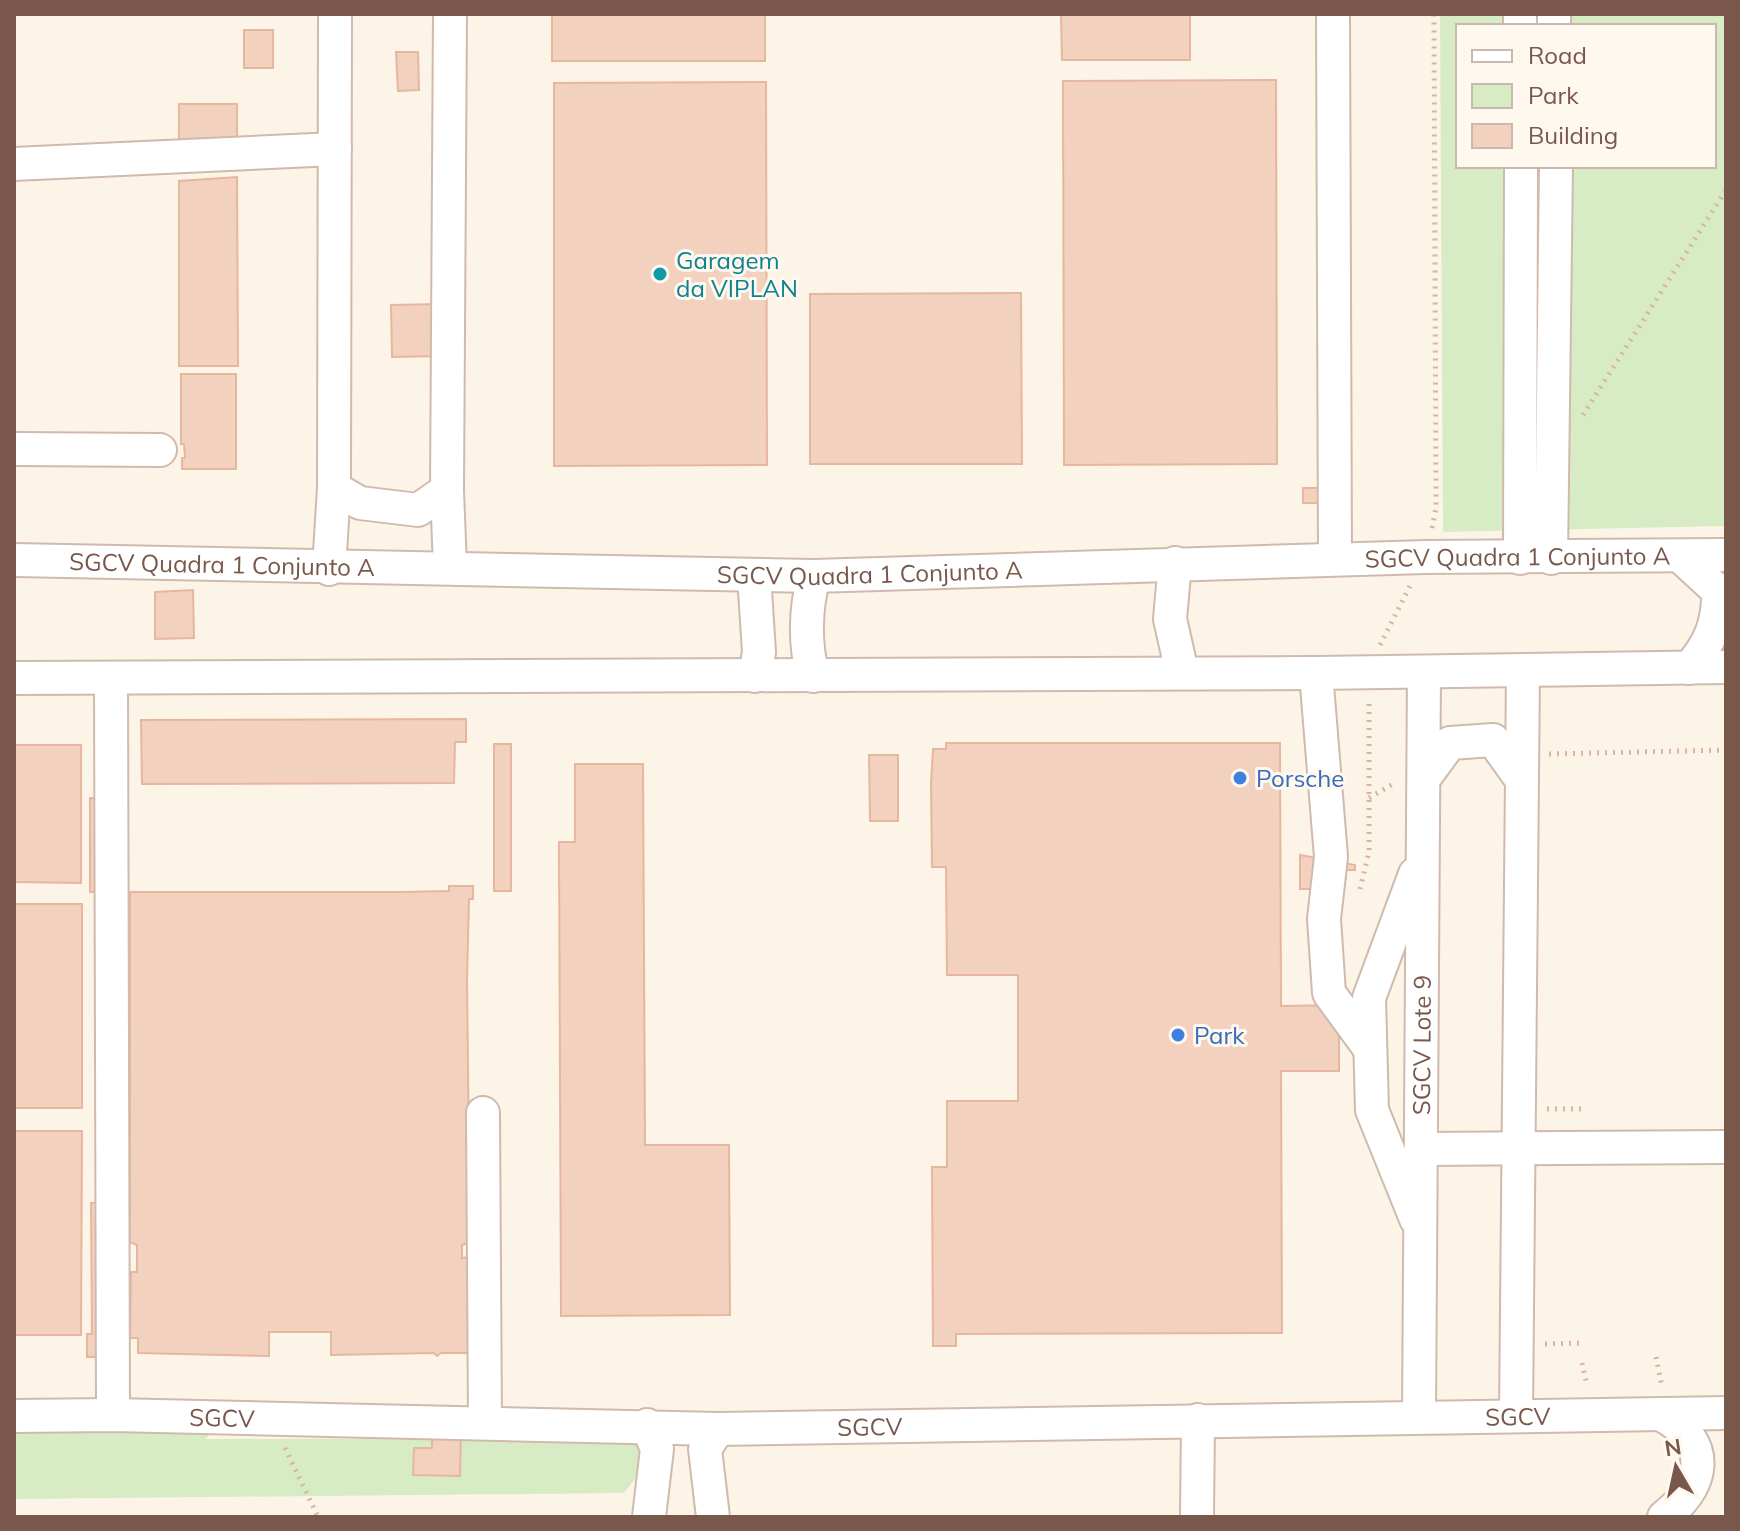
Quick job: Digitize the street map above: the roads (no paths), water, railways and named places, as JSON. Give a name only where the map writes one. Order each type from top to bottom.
[{"type":"street","points":[[329,569],[334,488],[335,14]]},
{"type":"street","points":[[450,14],[447,490],[450,568]]},
{"type":"street","points":[[1333,14],[1335,559]]},
{"type":"street","points":[[14,164],[335,149]]},
{"type":"street","points":[[1521,168],[1536,558]]},
{"type":"street","points":[[1536,558],[1556,168]]},
{"type":"street","points":[[14,449],[160,450]]},
{"type":"street","points":[[334,488],[360,503],[418,510],[447,490]]},
{"type":"street","name":"SGCV Quadra 1 Conjunto A","points":[[14,560],[329,569],[450,568],[814,576],[1335,559],[1726,555]]},
{"type":"street","points":[[1680,556],[1718,591],[1719,617],[1709,640],[1689,668]]},
{"type":"street","points":[[1175,563],[1170,619],[1182,672]]},
{"type":"street","points":[[754,575],[759,652],[755,676]]},
{"type":"street","points":[[813,676],[807,653],[807,603],[814,576]]},
{"type":"street","points":[[14,678],[1316,673],[1726,667]]},
{"type":"street","points":[[1516,1415],[1523,671]]},
{"type":"street","name":"SGCV Lote 9","points":[[1419,1417],[1424,672]]},
{"type":"street","points":[[1316,673],[1331,857],[1324,919],[1329,993],[1370,1049]]},
{"type":"street","points":[[111,680],[113,1415]]},
{"type":"street","points":[[1425,777],[1450,743],[1493,740],[1521,767]]},
{"type":"street","points":[[1421,856],[1369,998],[1372,1110],[1422,1234]]},
{"type":"street","points":[[483,1113],[485,1423]]},
{"type":"street","points":[[1423,1149],[1726,1147]]},
{"type":"street","name":"SGCV","points":[[14,1416],[113,1415],[718,1429],[1726,1413]]},
{"type":"street","points":[[1662,1415],[1679,1425],[1693,1443],[1698,1460],[1695,1482],[1685,1500],[1664,1517]]},
{"type":"street","points":[[1197,1517],[1198,1420]]},
{"type":"street","points":[[647,1425],[657,1449],[649,1517]]},
{"type":"street","points":[[713,1517],[705,1449],[718,1429]]},
{"type":"place","name":"Garagem da VIPLAN","points":[[660,274]]},
{"type":"place","name":"Porsche","points":[[1240,778]]},
{"type":"place","name":"Park","points":[[1178,1035]]}]
